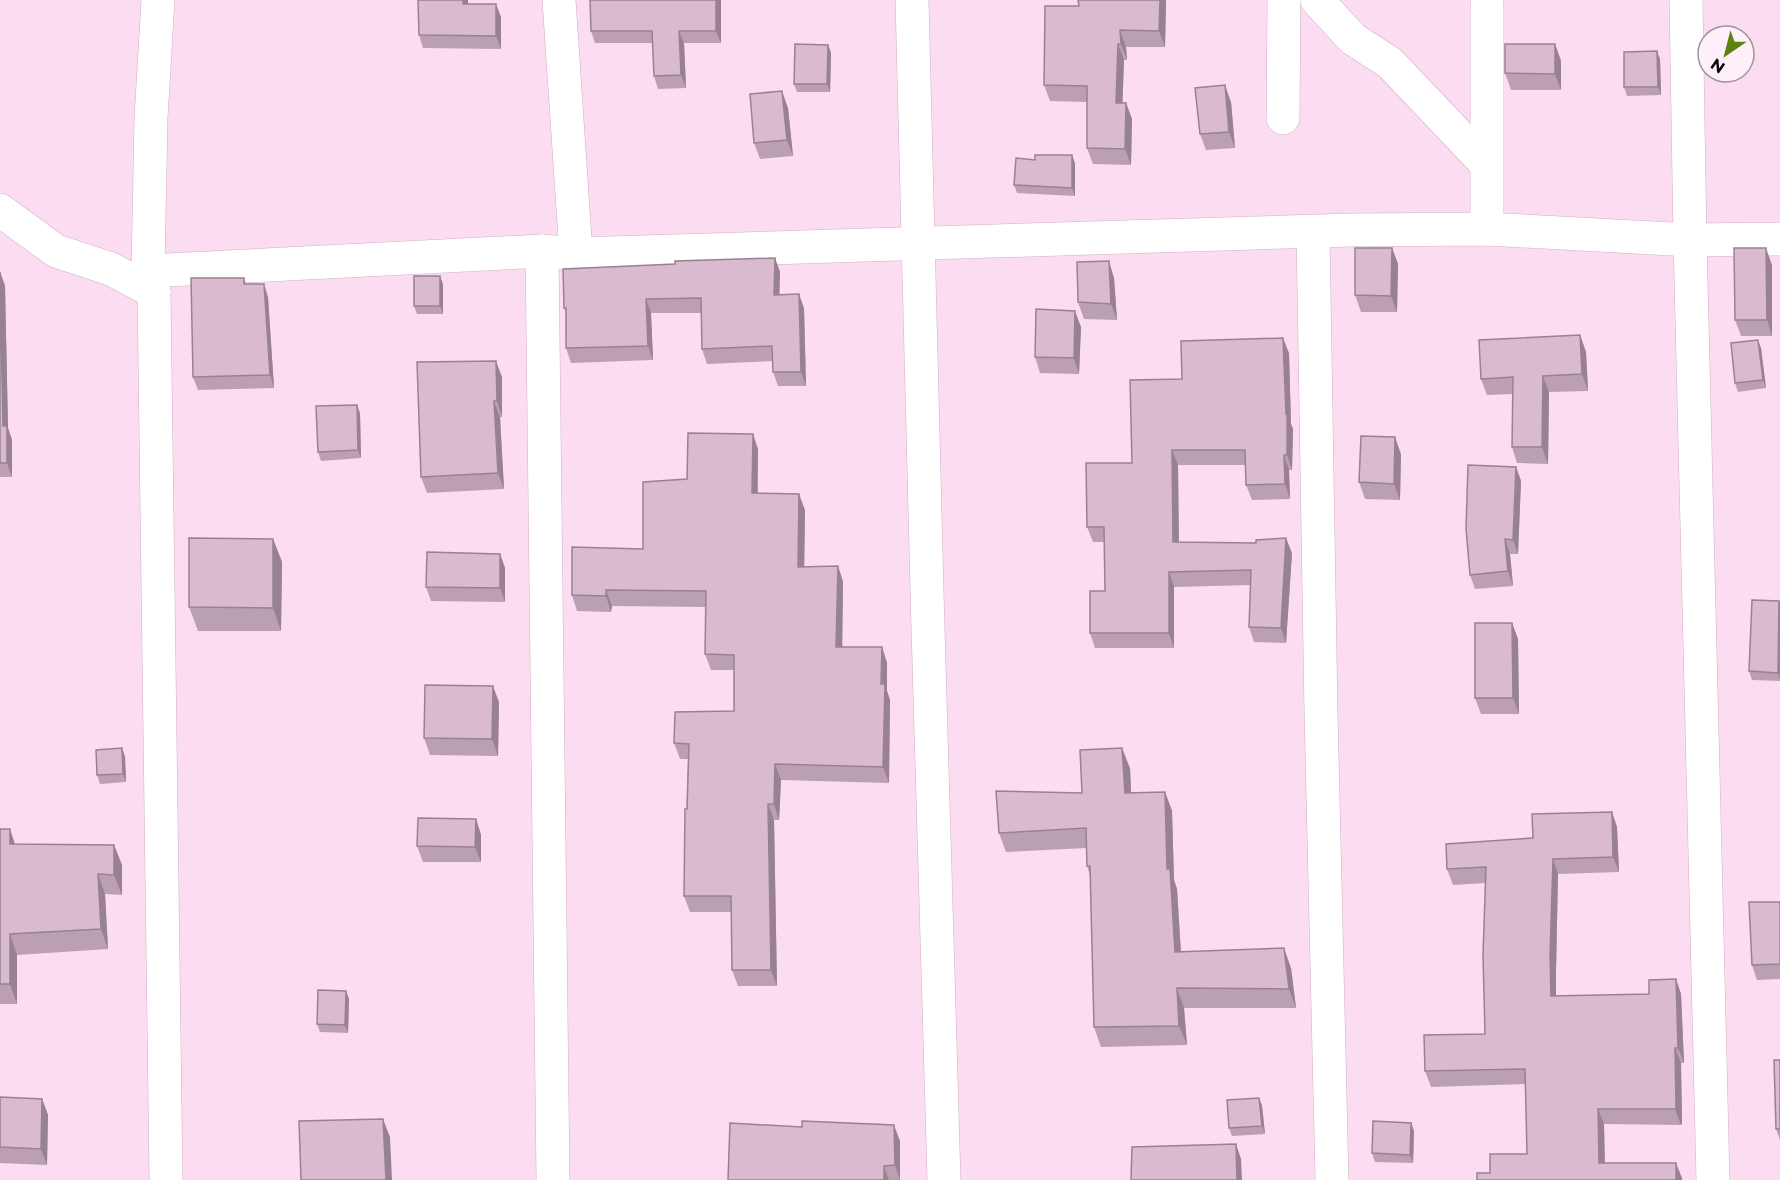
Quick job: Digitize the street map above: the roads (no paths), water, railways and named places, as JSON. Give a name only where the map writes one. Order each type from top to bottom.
[{"type":"street","points":[[158,0],[151,118],[151,282],[166,1180]]},
{"type":"street","points":[[559,0],[576,254]]},
{"type":"street","points":[[912,0],[916,244],[944,1180]]},
{"type":"street","points":[[1284,0],[1284,118]]},
{"type":"street","points":[[1317,0],[1353,39],[1390,63],[1486,164]]},
{"type":"street","points":[[1686,0],[1713,1180]]},
{"type":"street","points":[[1487,4],[1487,229]]},
{"type":"street","points":[[0,210],[56,251],[151,282],[542,251],[576,254],[1351,230],[1487,229],[1690,240],[1780,239]]},
{"type":"street","points":[[1313,232],[1332,1180]]},
{"type":"street","points":[[542,251],[553,1180]]}]
